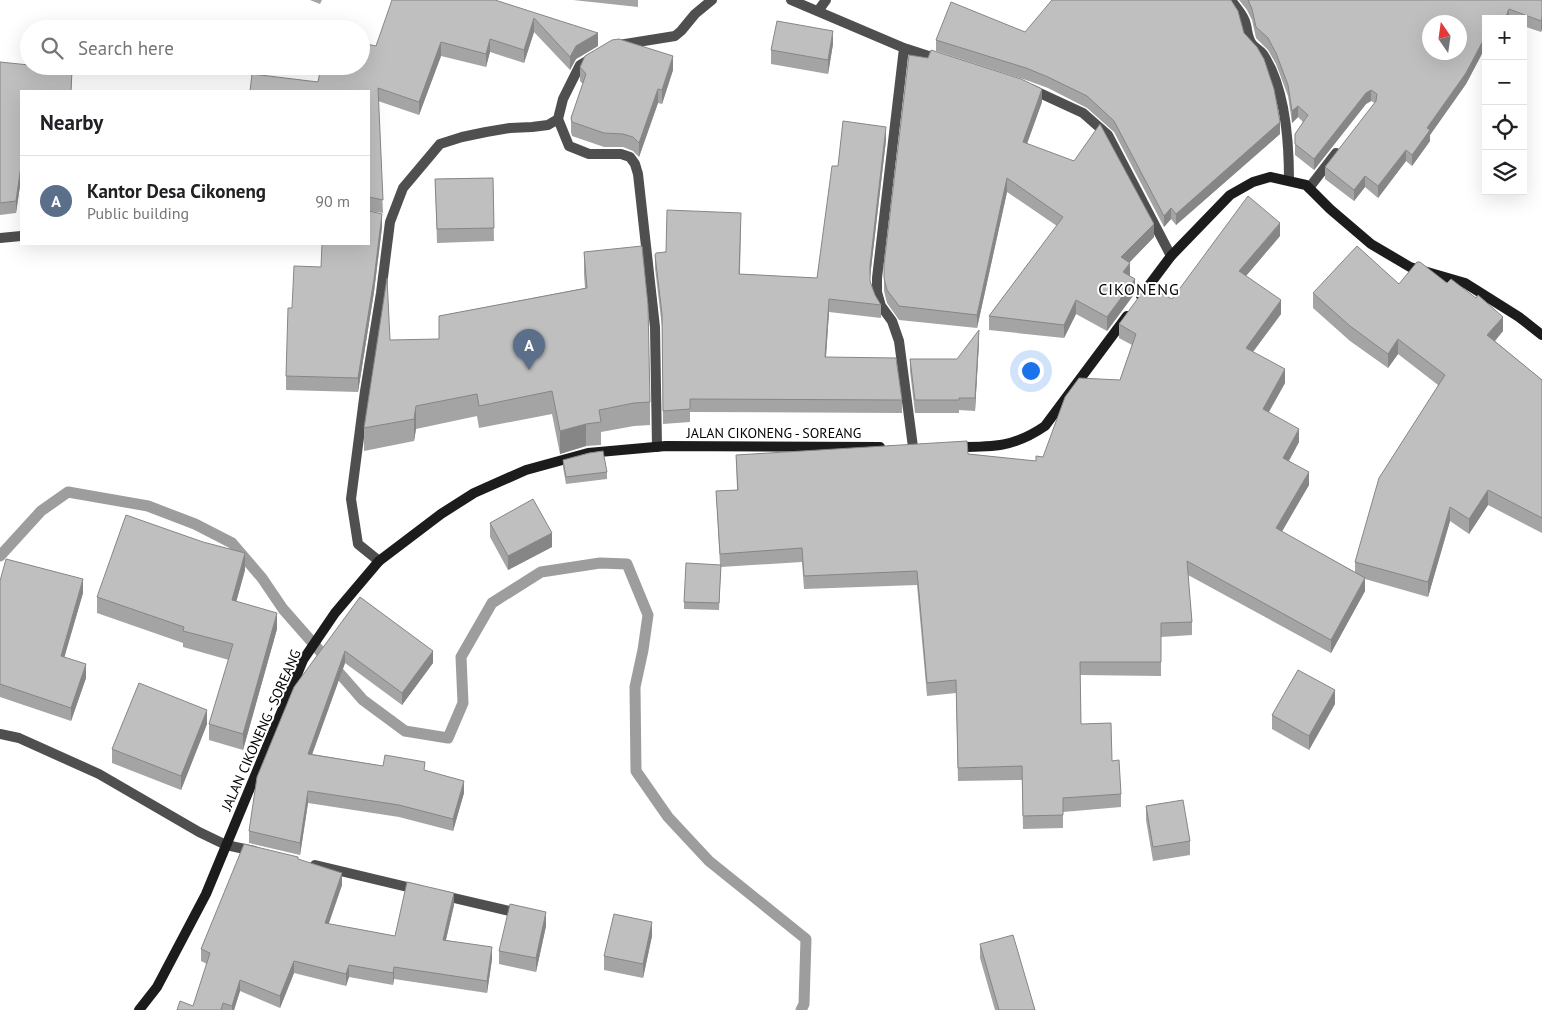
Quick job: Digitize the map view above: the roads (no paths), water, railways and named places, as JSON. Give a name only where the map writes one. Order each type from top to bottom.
[{"type":"street","points":[[657,447],[655,327],[648,272],[644,216],[635,164],[630,157],[612,154],[589,154],[569,146],[558,120],[563,99],[580,66],[606,49],[675,36],[695,14],[712,0]]},
{"type":"street","points":[[791,0],[904,48],[949,62]]},
{"type":"street","points":[[818,11],[826,0]]},
{"type":"street","points":[[1231,0],[1245,20],[1246,32],[1252,44],[1262,52],[1273,74],[1282,105],[1288,145],[1289,180]]},
{"type":"street","name":"JALAN CIKONENG - SOREANG","points":[[139,1010],[157,987],[206,894],[303,660],[335,613],[379,562],[441,514],[474,493],[526,470],[588,453],[657,447],[908,447],[899,341],[892,321],[882,306],[876,292],[904,48]]},
{"type":"street","points":[[1022,86],[1083,113],[1108,135],[1171,256]]},
{"type":"street","points":[[379,562],[358,544],[351,499],[365,391],[381,293],[386,221],[403,188],[440,144],[494,130],[548,125],[558,120]]},
{"type":"street","points":[[1309,188],[1343,144]]},
{"type":"street","points":[[942,447],[1006,445],[1029,437],[1045,426],[1171,256],[1230,195],[1253,182],[1270,177],[1306,185],[1330,209],[1372,244],[1410,267],[1465,283],[1519,317],[1542,335]]},
{"type":"street","points":[[0,238],[20,236]]},
{"type":"street","points":[[0,734],[19,738],[100,774],[199,832],[226,845],[264,854]]},
{"type":"street","points":[[302,862],[530,916]]},
{"type":"waterway","points":[[0,556],[41,511],[68,492],[148,506],[195,524],[232,543],[262,578],[283,609],[363,700],[405,731],[448,738],[463,703],[461,657],[492,603],[541,572],[600,563],[627,564],[648,615],[635,687],[636,771],[668,817],[709,861],[806,939],[804,1004],[801,1010]]},
{"type":"place","name":"Kantor Desa Cikoneng","points":[[529,370]]},
{"type":"district","name":"CIKONENG","points":[[1139,289]]}]
